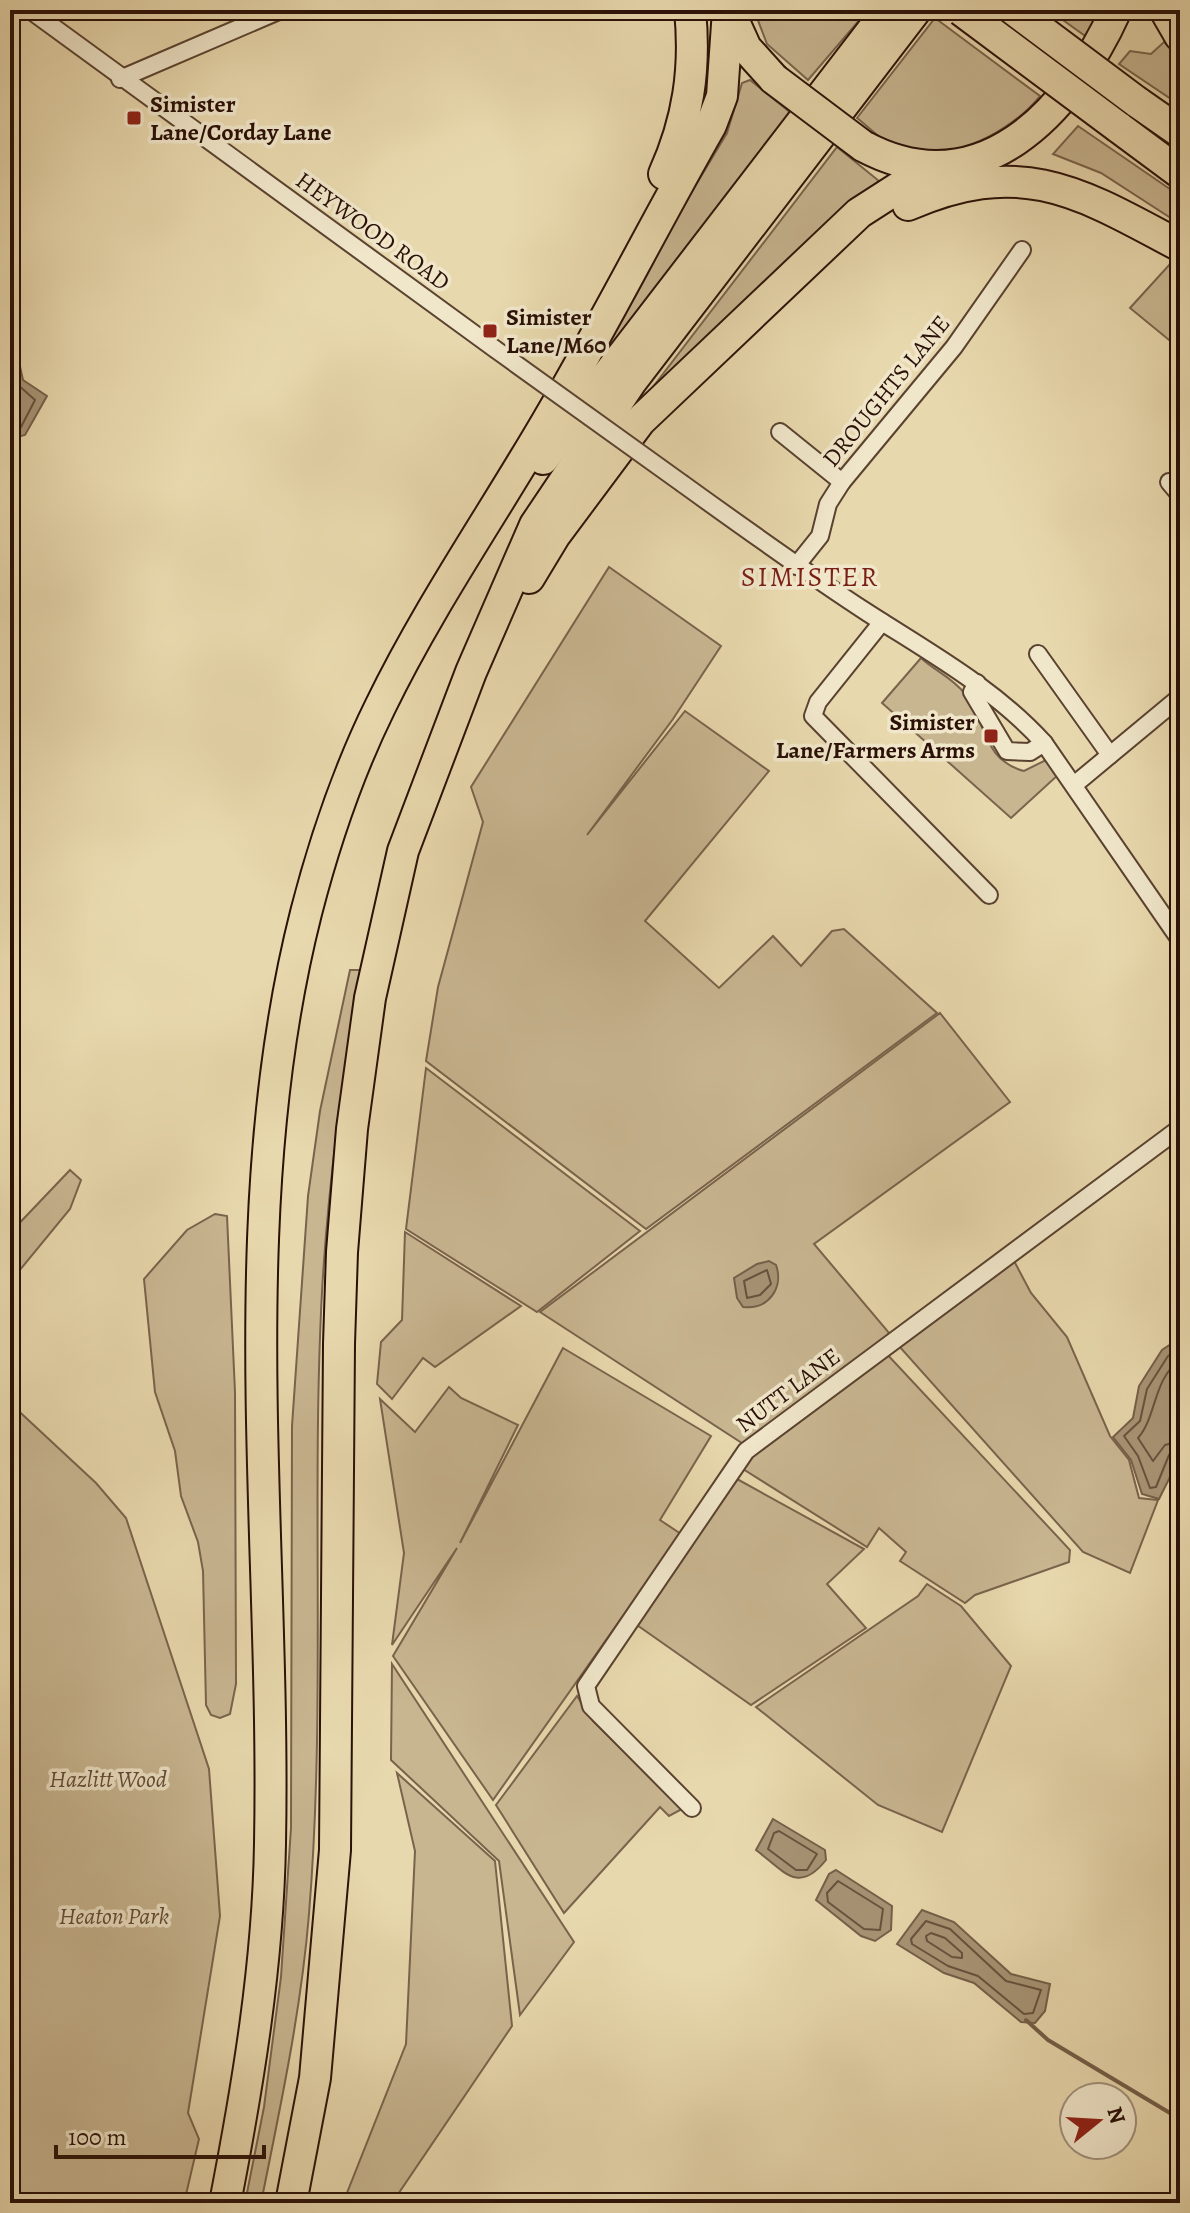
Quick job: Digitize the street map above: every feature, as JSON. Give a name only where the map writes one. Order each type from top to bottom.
[{"type":"highway","points":[[572,376],[680,139],[692,75],[690,10]]},
{"type":"highway","points":[[225,2203],[250,2071],[270,1848],[263,1336],[266,1180],[280,1039],[305,915],[349,777],[379,708],[572,376],[711,125],[722,96],[728,10]]},
{"type":"highway","points":[[728,10],[746,48],[774,79],[863,146],[889,160],[944,168]]},
{"type":"highway","points":[[446,589],[888,10]]},
{"type":"highway","points":[[291,2203],[315,2078],[335,1850],[339,1344],[352,1129],[370,998],[403,851],[471,672],[535,525],[631,382],[916,10]]},
{"type":"highway","points":[[961,10],[1180,173]]},
{"type":"highway","points":[[1014,10],[1180,132]]},
{"type":"highway","points":[[975,163],[1010,145],[1054,106],[1094,52],[1116,10]]},
{"type":"highway","points":[[1165,10],[1180,36]]},
{"type":"highway","points":[[471,672],[555,535],[640,421],[859,213],[891,191],[944,168],[975,163],[1039,164],[1065,169],[1114,193],[1180,237]]},
{"type":"highway","points":[[697,365],[777,306],[876,224],[897,210],[944,191],[995,182],[1049,185],[1118,211],[1180,246]]},
{"type":"street","name":"HEYWOOD ROAD","points":[[30,10],[120,79],[796,566],[977,683],[1017,713],[1044,743],[1180,940]]},
{"type":"street","points":[[120,79],[281,10]]},
{"type":"street","name":"DROUGHTS LANE","points":[[796,566],[820,536],[828,504],[842,482],[954,347],[1022,250]]},
{"type":"street","points":[[780,432],[842,482]]},
{"type":"street","points":[[882,622],[818,702],[813,716],[989,895]]},
{"type":"street","points":[[1038,654],[1110,755]]},
{"type":"street","points":[[977,683],[972,692],[1007,751],[1030,752],[1044,743]]},
{"type":"street","points":[[1074,785],[1180,697]]},
{"type":"street","name":"NUTT LANE","points":[[692,1808],[591,1706],[586,1686],[746,1451],[1180,1128]]},
{"type":"green space","points":[[754,10],[868,10],[808,80],[767,44]]},
{"type":"green space","points":[[1049,10],[1102,10],[1088,38]]},
{"type":"green space","points":[[935,18],[1040,96],[1013,121],[978,142],[939,153],[902,150],[878,136],[857,118]]},
{"type":"green space","points":[[1164,42],[1180,56],[1180,105],[1119,64],[1130,51],[1151,54]]},
{"type":"green space","points":[[750,80],[791,113],[591,373],[670,228],[727,133],[742,83]]},
{"type":"green space","points":[[1078,126],[1180,196],[1180,224],[1101,173],[1053,154]]},
{"type":"green space","points":[[837,147],[879,181],[698,350],[623,426]]},
{"type":"green space","points":[[1170,264],[1180,271],[1180,349],[1130,308]]},
{"type":"green space","points":[[609,567],[721,646],[673,719],[587,835],[685,711],[769,771],[645,921],[719,988],[773,936],[801,966],[832,931],[844,929],[937,1013],[646,1229],[426,1061],[438,987],[483,822],[471,787]]},
{"type":"green space","points":[[921,658],[965,694],[987,740],[1001,759],[1024,771],[1046,760],[1058,775],[1011,818],[882,703]]},
{"type":"green space","points":[[350,970],[360,970],[337,1130],[322,1292],[317,1759],[309,1914],[295,2023],[261,2203],[245,2203],[264,2107],[281,1977],[291,1828],[292,1426],[308,1196],[320,1111]]},
{"type":"green space","points":[[940,1013],[1010,1102],[814,1244],[890,1334],[745,1445],[540,1312]]},
{"type":"green space","points":[[426,1068],[640,1231],[537,1312],[406,1229]]},
{"type":"green space","points":[[70,1170],[81,1180],[70,1209],[10,1282],[10,1233]]},
{"type":"green space","points":[[215,1214],[227,1216],[235,1392],[236,1684],[230,1714],[220,1718],[211,1715],[206,1705],[203,1571],[198,1542],[181,1496],[175,1451],[155,1392],[144,1279],[187,1230]]},
{"type":"green space","points":[[405,1232],[521,1306],[435,1367],[423,1358],[392,1399],[377,1384],[381,1342],[402,1320]]},
{"type":"green space","points":[[1013,1259],[1031,1293],[1067,1337],[1110,1436],[1129,1460],[1139,1498],[1158,1500],[1130,1573],[1083,1552],[898,1345]]},
{"type":"green space","points":[[563,1348],[711,1436],[660,1520],[681,1534],[493,1800],[393,1656],[457,1548],[392,1645],[404,1553],[380,1399],[415,1432],[449,1387],[461,1398],[518,1425],[460,1543]]},
{"type":"green space","points":[[884,1351],[1070,1550],[1069,1562],[975,1595],[965,1603],[900,1561],[906,1552],[879,1528],[867,1547],[743,1469],[762,1445]]},
{"type":"green space","name":"Heaton Park","points":[[10,1403],[96,1483],[126,1518],[209,1769],[220,1916],[188,2113],[199,2139],[184,2203],[10,2203]]},
{"type":"green space","points":[[737,1479],[864,1549],[827,1584],[866,1628],[751,1705],[637,1625]]},
{"type":"green space","points":[[927,1584],[961,1606],[1011,1666],[942,1832],[878,1805],[756,1707],[918,1596]]},
{"type":"green space","points":[[392,1664],[574,1942],[520,2015],[499,1861],[391,1760]]},
{"type":"green space","points":[[577,1696],[593,1721],[682,1809],[669,1816],[660,1807],[564,1913],[496,1805]]},
{"type":"green space","points":[[397,1773],[495,1861],[512,2026],[392,2203],[343,2203],[406,2044],[415,1851]]},
{"type":"water","points":[[10,353],[19,362],[23,380],[47,396],[25,435],[13,438]]},
{"type":"water","points":[[769,1261],[776,1265],[778,1273],[776,1289],[760,1305],[743,1307],[737,1298],[734,1278],[757,1264]]},
{"type":"water","points":[[1177,1340],[1180,1457],[1159,1499],[1142,1494],[1131,1460],[1113,1437],[1133,1418],[1139,1386],[1162,1350]]},
{"type":"water","points":[[773,1819],[825,1850],[826,1860],[807,1876],[799,1878],[783,1872],[756,1850]]},
{"type":"water","points":[[836,1870],[892,1906],[891,1930],[875,1941],[861,1936],[816,1900],[829,1874]]},
{"type":"water","points":[[922,1910],[954,1922],[1011,1974],[1050,1984],[1045,2011],[1035,2023],[1021,2022],[974,1983],[944,1973],[897,1944]]},
{"type":"waterway","points":[[1026,2020],[1048,2040],[1180,2119]]},
{"type":"place","name":"Simister Lane/Corday Lane","points":[[134,118]]},
{"type":"place","name":"Simister Lane/M60","points":[[490,331]]},
{"type":"place","name":"Simister Lane/Farmers Arms","points":[[991,736]]},
{"type":"district","name":"SIMISTER","points":[[810,576]]},
{"type":"park label","name":"Hazlitt Wood","points":[[108,1779]]}]
